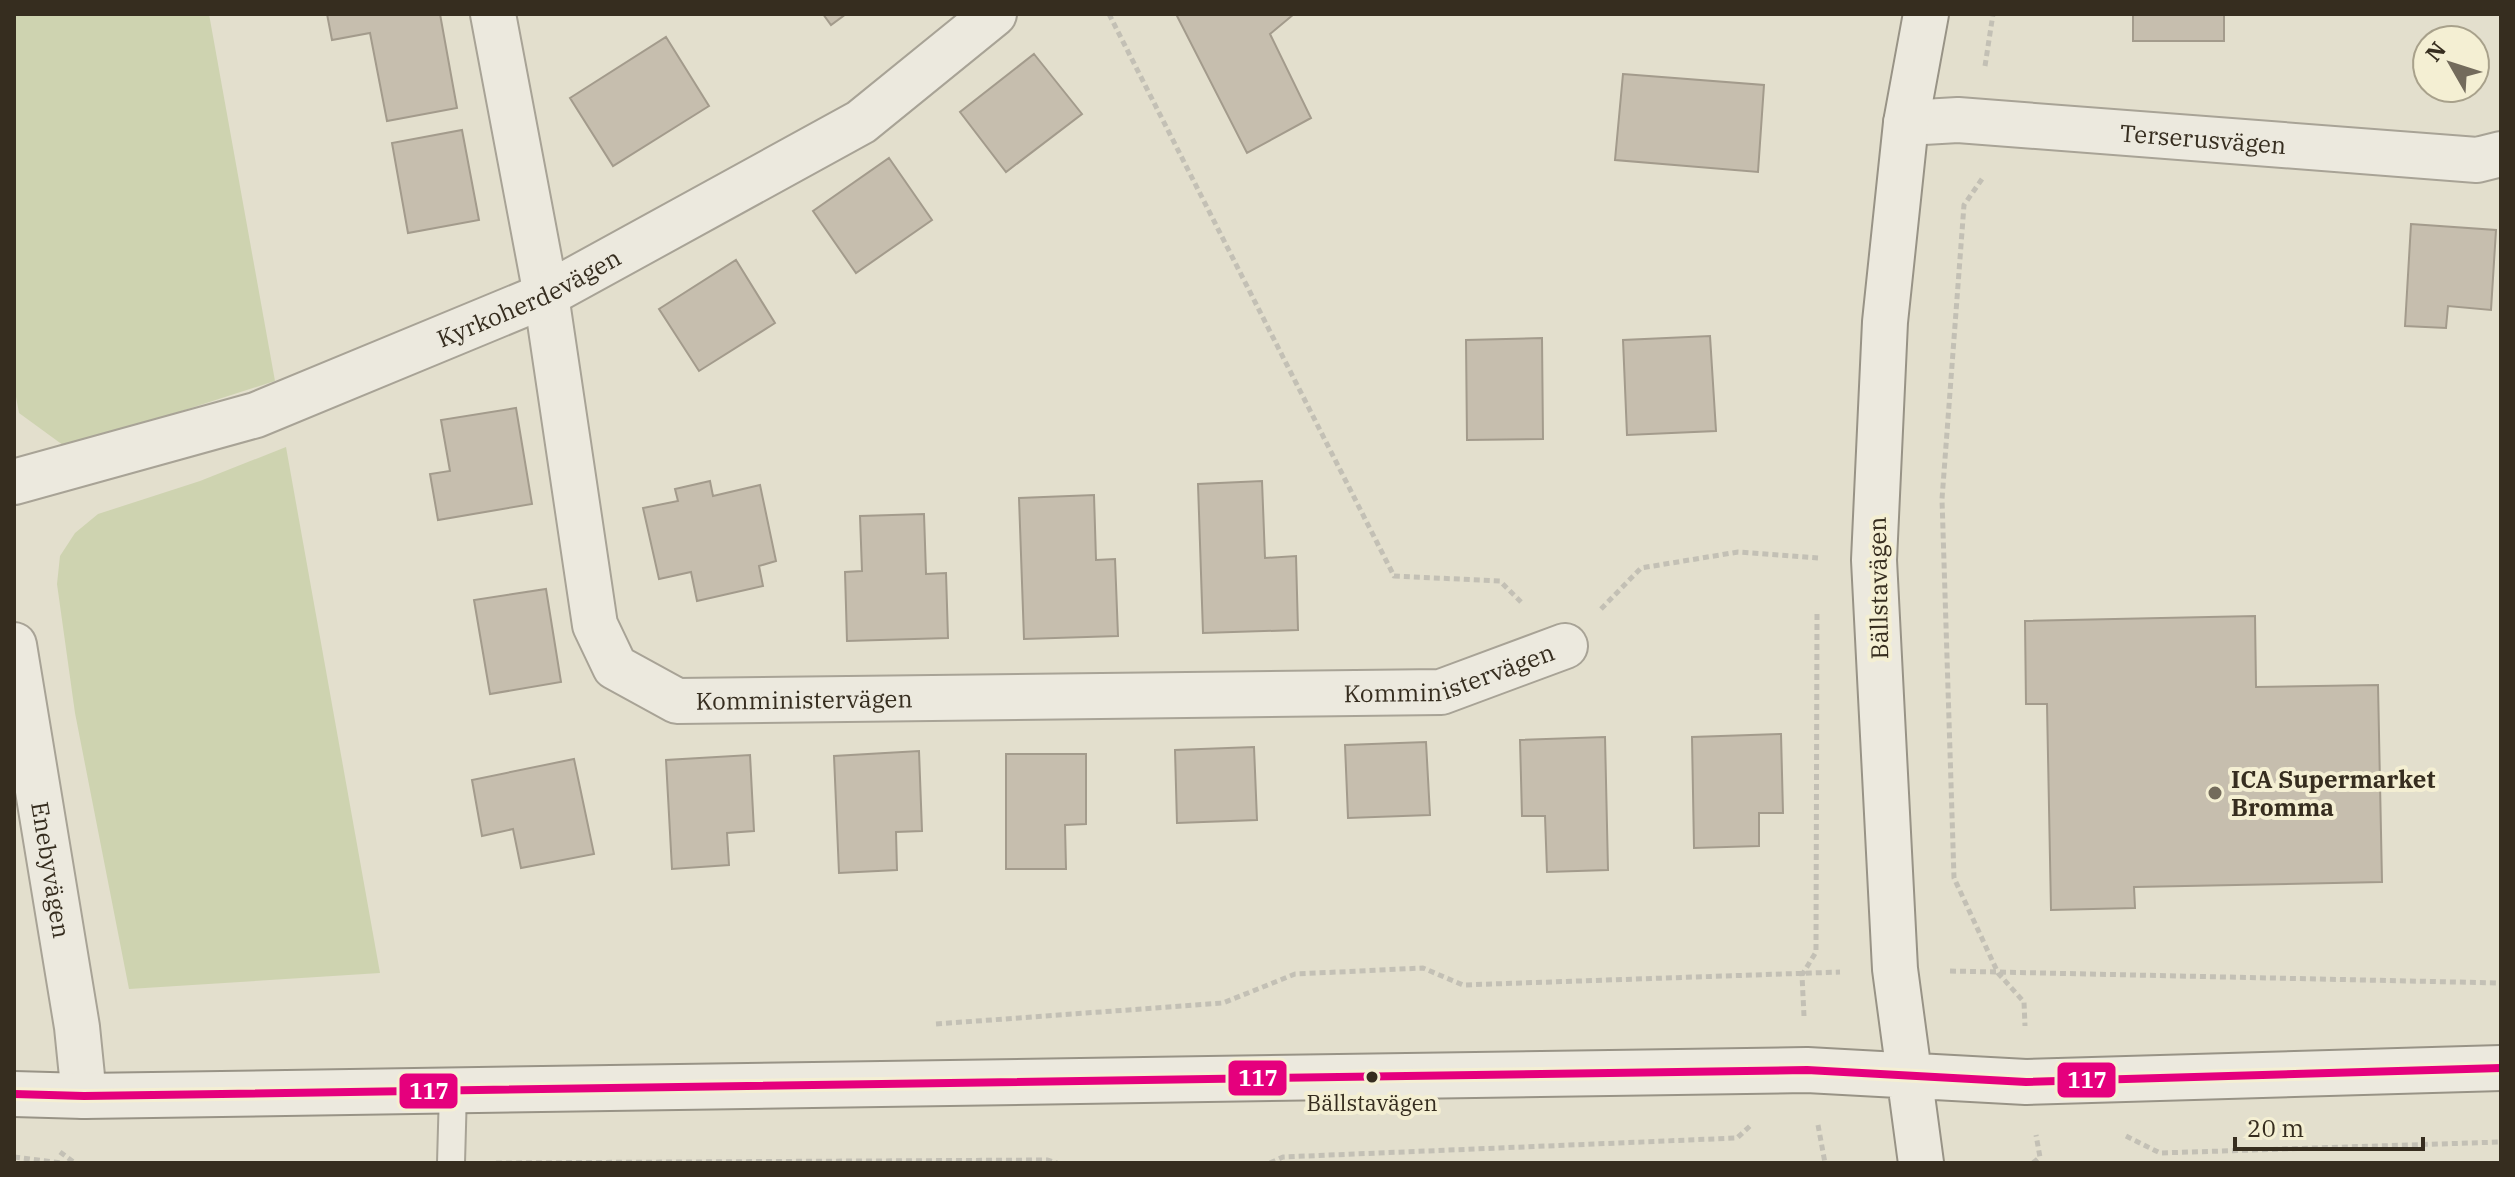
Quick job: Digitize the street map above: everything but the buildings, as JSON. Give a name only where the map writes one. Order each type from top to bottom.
[{"type":"street","name":"Komministervägen","points":[[493,14],[546,295],[595,625],[615,667],[677,701],[1441,692],[1565,646]]},
{"type":"street","name":"Kyrkoherdevägen","points":[[14,482],[256,415],[546,295],[861,122],[994,14]]},
{"type":"street","name":"Bällstavägen","points":[[1921,1163],[1895,969],[1874,560],[1885,322],[1906,123],[1926,14]]},
{"type":"street","name":"Terserusvägen","points":[[1906,123],[1958,120],[2477,160],[2501,154]]},
{"type":"street","name":"Enebyvägen","points":[[14,645],[77,1027],[84,1096]]},
{"type":"street","points":[[14,1094],[84,1096],[1807,1070],[2026,1082],[2501,1068]]},
{"type":"lane","points":[[451,1163],[453,1091]]},
{"type":"path","points":[[1109,14],[1394,576],[1500,581],[1565,646],[1641,568],[1738,552],[1818,558]]},
{"type":"path","points":[[1993,14],[1985,58],[1987,123],[1984,176],[1964,205],[1942,499],[1954,878],[1998,973]]},
{"type":"path","points":[[936,1024],[1223,1003],[1295,974],[1423,968],[1463,985],[1895,969],[2501,983]]},
{"type":"path","points":[[1270,1163],[1283,1157],[1737,1138],[1807,1070]]},
{"type":"path","points":[[2120,1132],[2160,1153],[2501,1142]]},
{"type":"path","points":[[14,1157],[61,1163]]},
{"type":"path","points":[[482,1163],[1031,1160],[1057,1163]]},
{"type":"green space","points":[[14,14],[209,14],[275,381],[67,448],[19,413],[14,386]]},
{"type":"green space","points":[[286,447],[380,973],[129,989],[75,713],[57,584],[60,556],[75,533],[98,514],[200,481]]},
{"type":"transit line","name":"117","points":[[14,1094],[84,1096],[1807,1070],[2026,1082],[2501,1068]]},
{"type":"place","name":"ICA Supermarket Bromma","points":[[2215,793]]},
{"type":"place","name":"Bällstavägen","points":[[1372,1077]]}]
